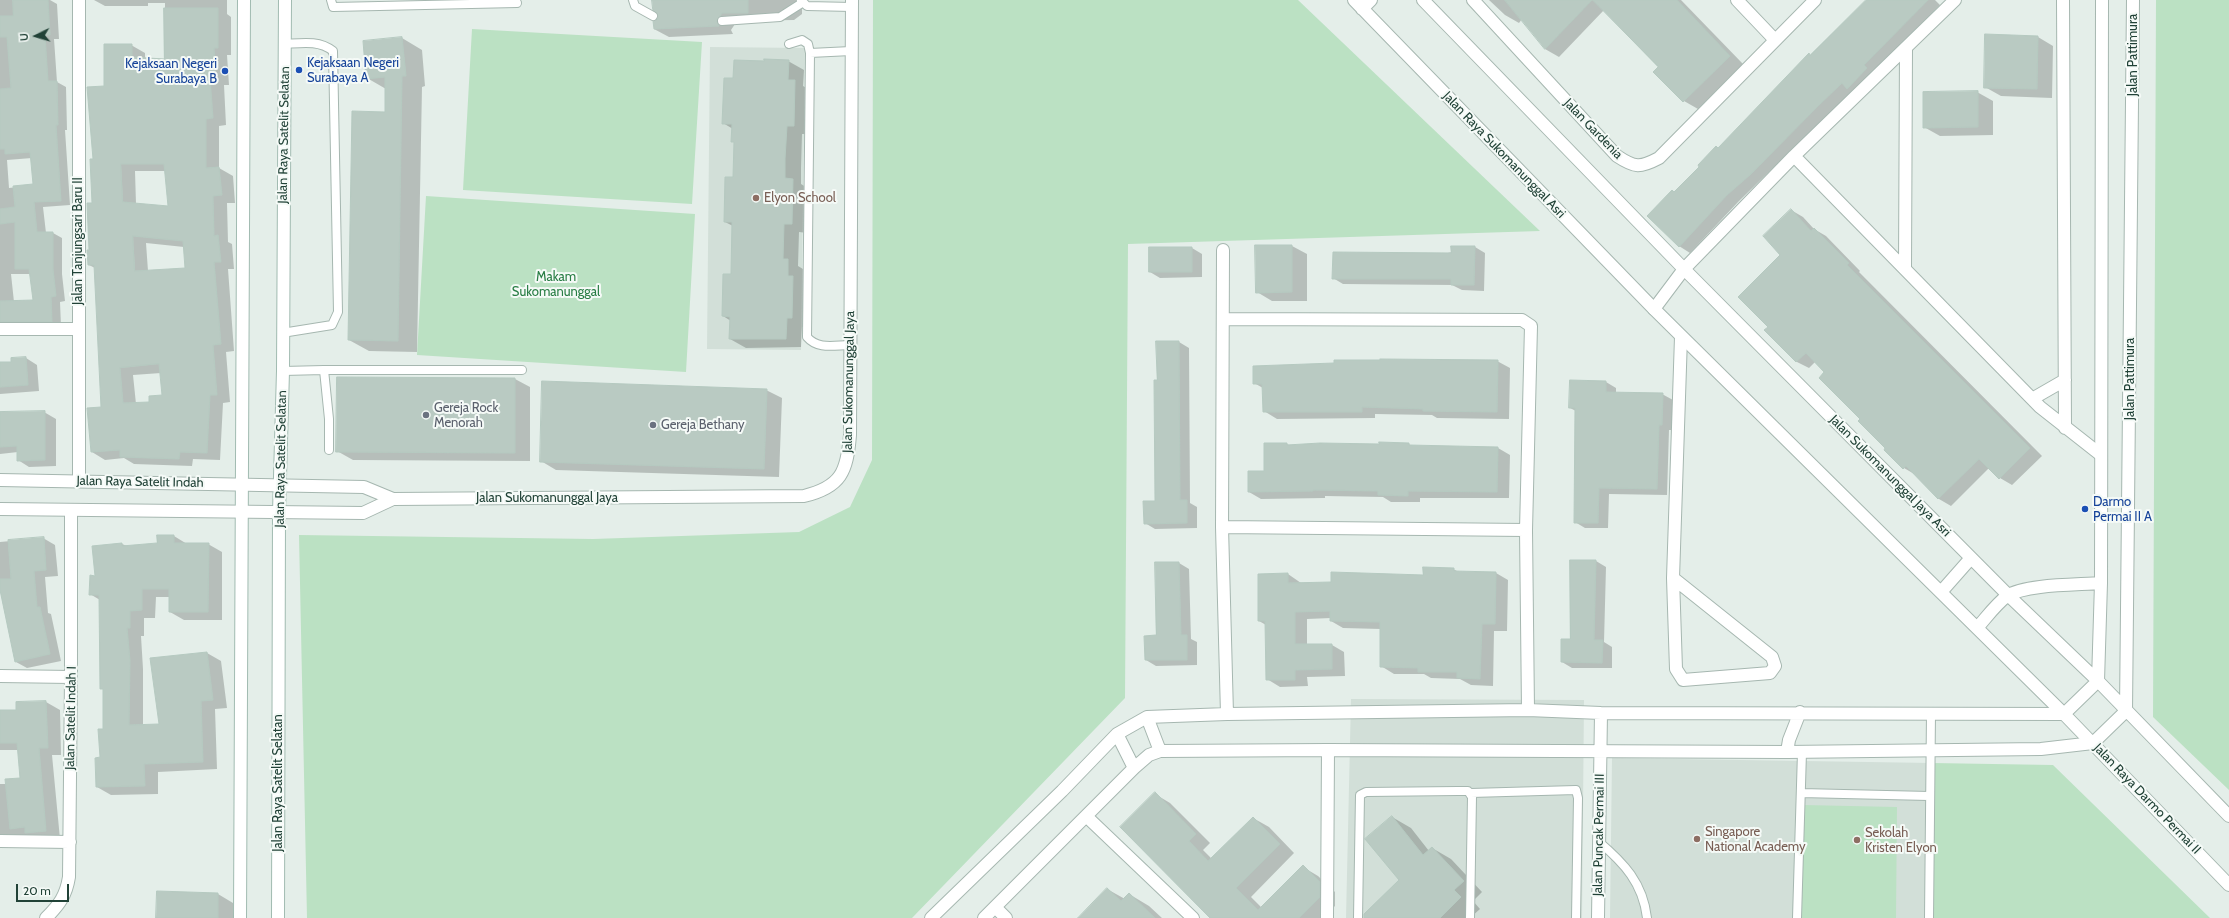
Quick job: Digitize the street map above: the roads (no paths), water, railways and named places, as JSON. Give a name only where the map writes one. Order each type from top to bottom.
[{"type":"street","name":"Jalan Tanjungsari Baru II","points":[[79,0],[79,481]]},
{"type":"street","points":[[240,918],[244,0]]},
{"type":"street","name":"Jalan Raya Satelit Selatan","points":[[278,918],[279,485],[283,371],[282,333],[285,0]]},
{"type":"street","points":[[1358,4],[1371,0]]},
{"type":"street","points":[[1423,0],[1684,269]]},
{"type":"street","name":"Jalan Gardenia","points":[[1473,0],[1617,156],[1631,165],[1644,166],[1659,158],[1815,0]]},
{"type":"street","points":[[1737,0],[1775,40]]},
{"type":"street","points":[[1955,0],[1794,156],[1684,269],[1654,309],[2064,714]]},
{"type":"street","points":[[2063,0],[2065,428]]},
{"type":"street","points":[[930,918],[1062,791],[1117,734],[1147,717],[1227,714],[1528,710],[1601,713],[1800,712],[2064,714],[2098,681],[2101,583],[2102,455],[2102,0]]},
{"type":"street","name":"Jalan Pattimura","points":[[2126,711],[2133,0]]},
{"type":"street","name":"Jalan Sukomanunggal Jaya","points":[[279,512],[363,512],[393,499],[804,496],[824,491],[843,473],[848,455],[852,4]]},
{"type":"street","name":"Jalan Raya Sukomanunggal Asri","points":[[1358,4],[1654,309]]},
{"type":"street","points":[[1905,267],[1906,49]]},
{"type":"street","points":[[1794,156],[1905,267],[2032,399],[2065,428],[2102,455]]},
{"type":"street","points":[[1223,250],[1222,527],[1227,714]]},
{"type":"street","name":"Jalan Sukomanunggal Jaya Asri","points":[[1684,269],[2008,596],[2098,681]]},
{"type":"street","points":[[1222,319],[1526,321],[1532,330],[1526,530],[1528,710]]},
{"type":"street","points":[[0,329],[78,329]]},
{"type":"street","points":[[1673,578],[1772,657],[1775,666],[1770,673],[1683,680],[1676,669],[1673,578],[1681,337]]},
{"type":"street","points":[[2032,399],[2065,380]]},
{"type":"street","name":"Jalan Raya Satelit Indah","points":[[0,480],[279,485]]},
{"type":"street","name":"Jalan Sukomanunggal Jaya","points":[[279,485],[364,486],[393,499]]},
{"type":"street","points":[[0,509],[241,513],[279,512]]},
{"type":"street","name":"Jalan Satelit Indah I","points":[[46,918],[60,905],[66,892],[70,842],[72,677],[71,510]]},
{"type":"street","points":[[1222,527],[1526,530]]},
{"type":"street","points":[[1941,592],[1971,558]]},
{"type":"street","points":[[1977,628],[2008,596],[2032,588],[2101,583]]},
{"type":"street","points":[[0,676],[72,677]]},
{"type":"street","points":[[2098,681],[2229,816]]},
{"type":"street","points":[[984,918],[1134,768],[1149,755],[1160,751],[1328,750],[1802,752],[2041,749],[2093,743],[2126,711]]},
{"type":"street","points":[[1787,752],[1789,740],[1800,712]]},
{"type":"street","name":"Jalan Puncak Permai III","points":[[1598,918],[1601,713]]},
{"type":"street","name":"Jalan Raya Darmo Permai II","points":[[2064,714],[2229,885]]},
{"type":"street","points":[[1147,717],[1160,751]]},
{"type":"street","points":[[1117,734],[1134,768]]},
{"type":"street","points":[[1328,750],[1328,918]]},
{"type":"street","points":[[1086,816],[1193,918]]},
{"type":"street","points":[[0,841],[70,842]]},
{"type":"street","points":[[995,907],[1006,918]]},
{"type":"lane","points":[[331,0],[333,6],[517,3]]},
{"type":"lane","points":[[633,0],[635,6],[653,16]]},
{"type":"lane","points":[[722,21],[780,16],[802,2],[807,6],[852,4]]},
{"type":"lane","points":[[789,44],[802,40],[808,44],[810,53],[807,337],[812,344],[820,346],[850,345]]},
{"type":"lane","points":[[282,333],[332,325],[338,312],[333,51],[325,45],[312,43],[285,44]]},
{"type":"lane","points":[[810,53],[851,51]]},
{"type":"lane","points":[[324,370],[329,419],[329,450]]},
{"type":"lane","points":[[283,371],[522,370]]},
{"type":"lane","points":[[1929,918],[1929,751],[1931,713]]},
{"type":"lane","points":[[1797,918],[1802,752]]},
{"type":"lane","points":[[1358,918],[1360,795],[1366,792],[1468,791],[1471,793],[1576,790],[1578,798],[1576,918]]},
{"type":"lane","points":[[1470,918],[1471,793]]},
{"type":"lane","points":[[1801,793],[1929,796]]},
{"type":"lane","points":[[1598,841],[1630,872],[1642,892],[1647,918]]},
{"type":"place","name":"Kejaksaan Negeri Surabaya A","points":[[299,70]]},
{"type":"place","name":"Kejaksaan Negeri Surabaya B","points":[[225,71]]},
{"type":"place","name":"Elyon School","points":[[756,198]]},
{"type":"place","name":"Gereja Rock Menorah","points":[[426,415]]},
{"type":"place","name":"Gereja Bethany","points":[[653,425]]},
{"type":"place","name":"Darmo Permai II A","points":[[2085,509]]},
{"type":"place","name":"Singapore National Academy","points":[[1697,839]]},
{"type":"place","name":"Sekolah Kristen Elyon","points":[[1857,840]]},
{"type":"park label","name":"Makam Sukomanunggal","points":[[556,284]]}]
